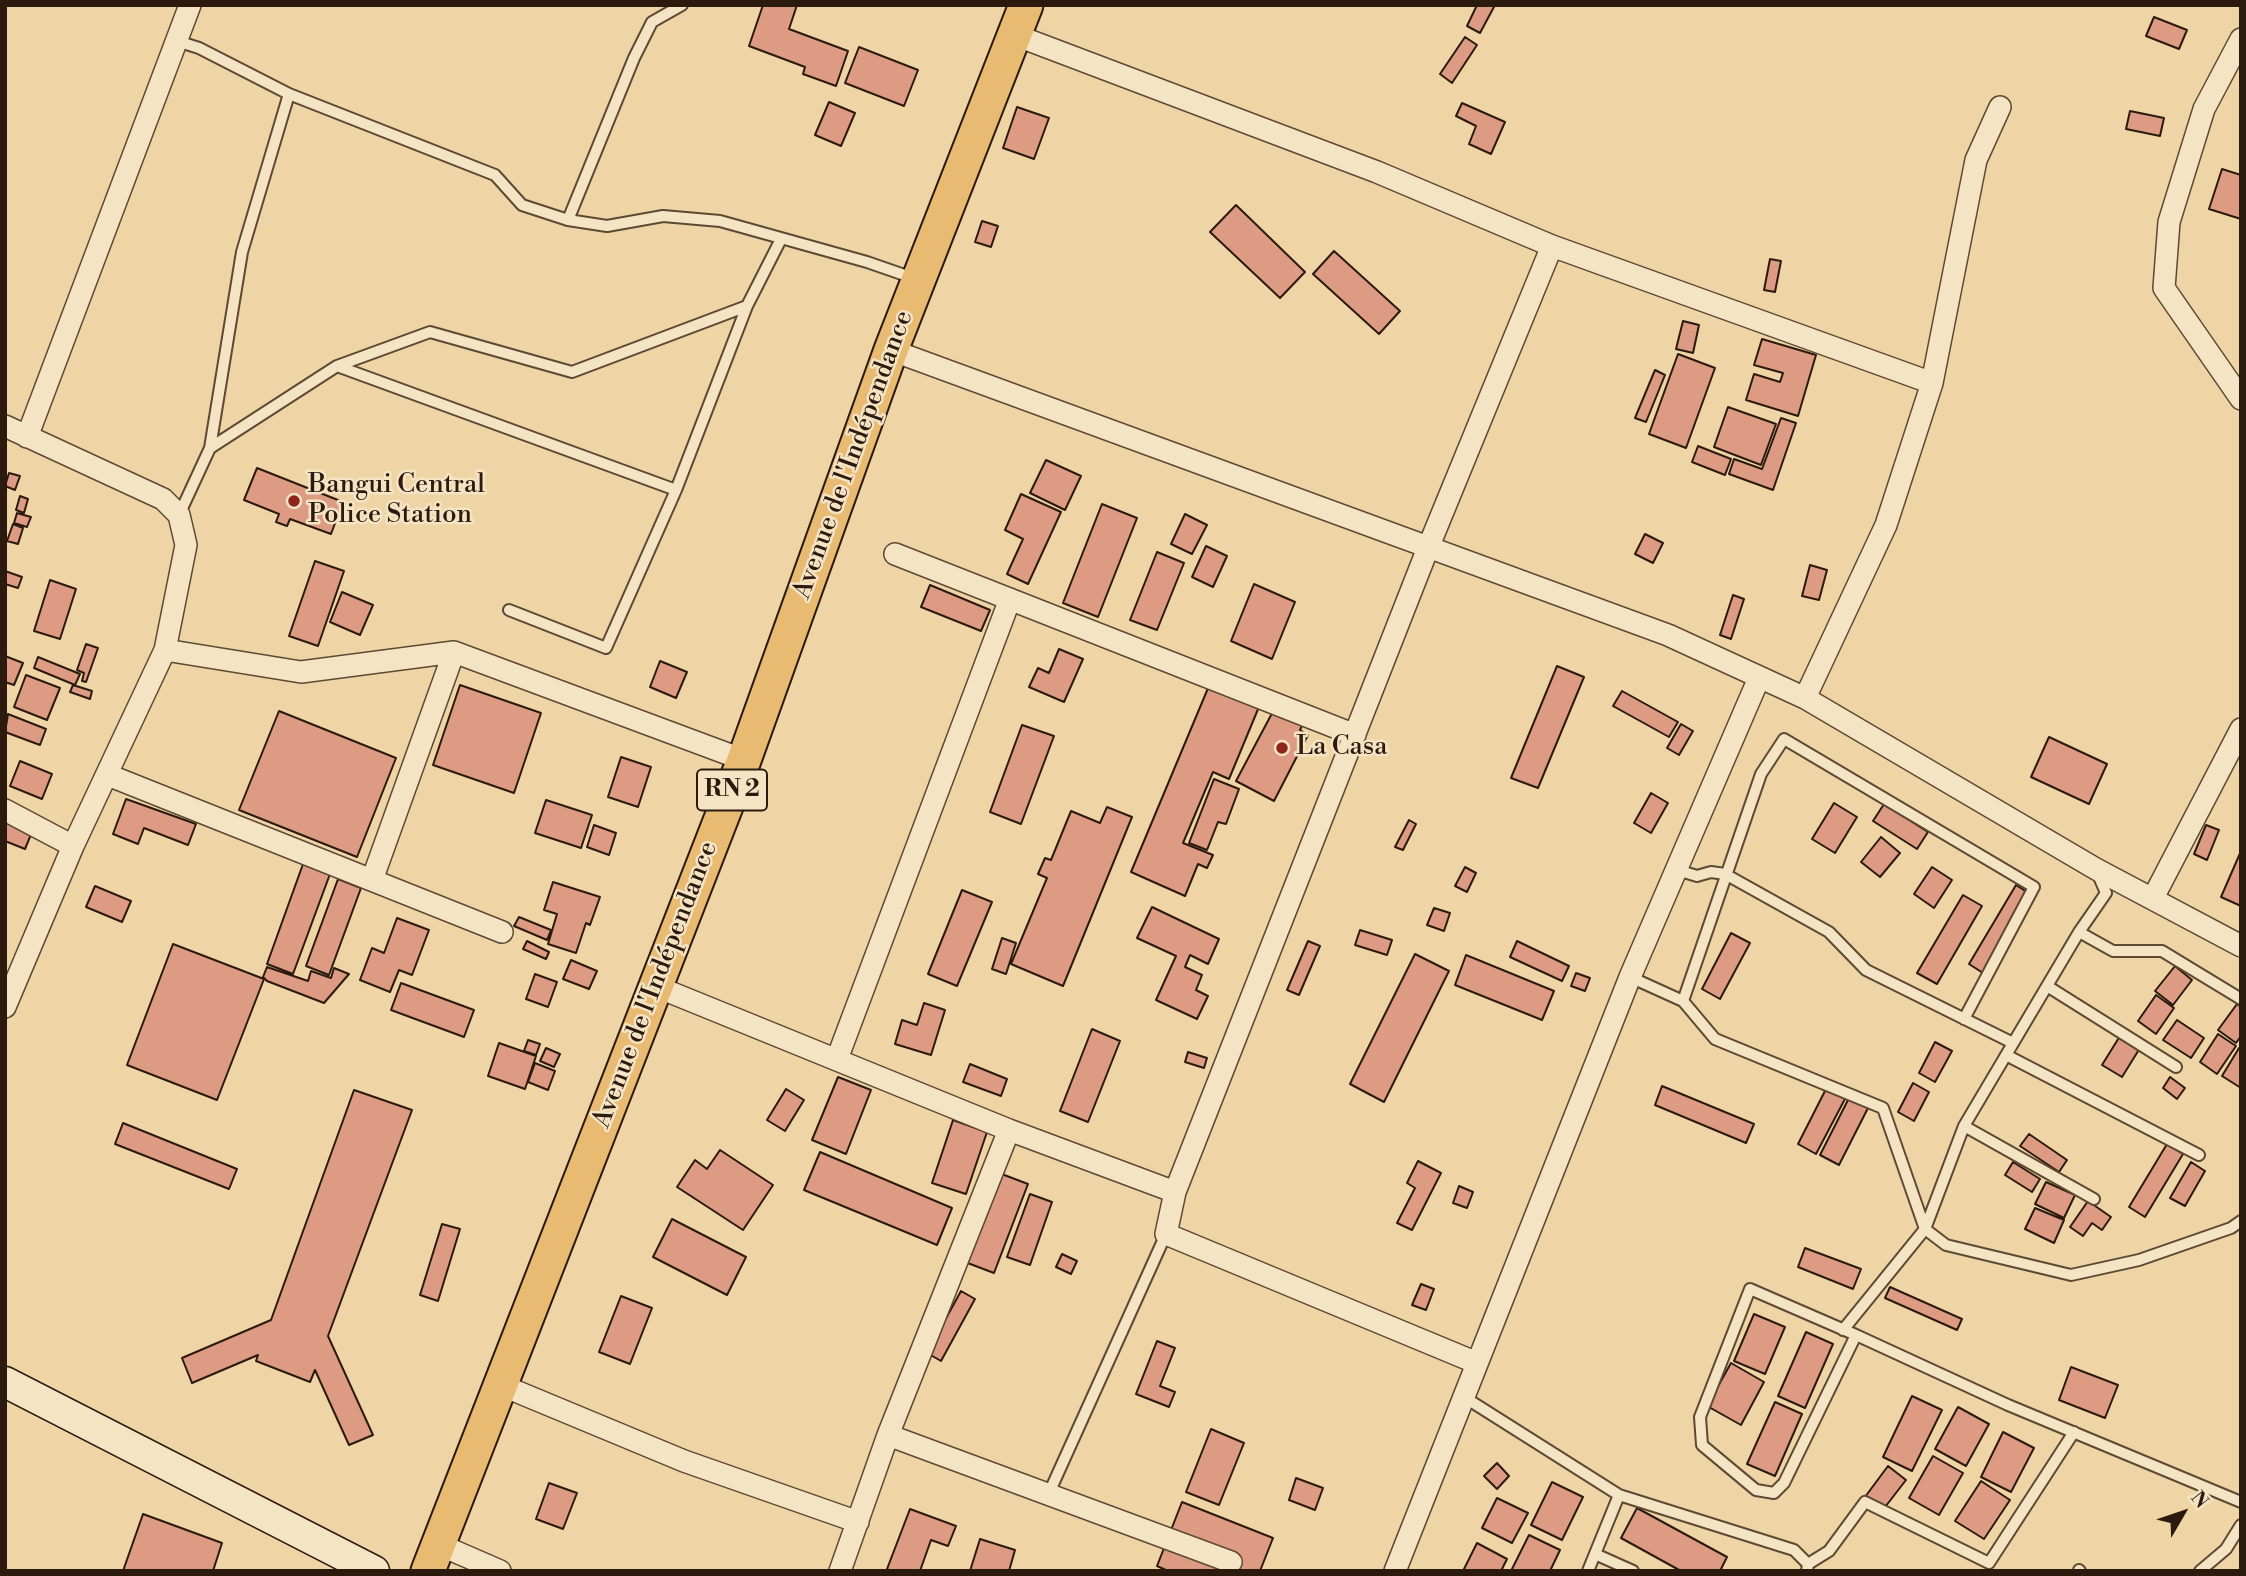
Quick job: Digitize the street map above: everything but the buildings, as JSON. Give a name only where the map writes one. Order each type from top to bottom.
[{"type":"main road","name":"Avenue de l'Indépendance","points":[[434,1558],[744,760],[891,350],[1020,20]]},
{"type":"street","points":[[27,436],[190,5]]},
{"type":"street","points":[[1020,20],[1552,246],[1932,383]]},
{"type":"street","points":[[2241,39],[2204,109],[2169,222],[2164,288],[2241,399]]},
{"type":"street","points":[[1805,698],[1886,525],[1932,383],[1976,160],[2000,107]]},
{"type":"street","points":[[1477,1363],[1166,1234],[1175,1192],[1428,548],[1552,246]]},
{"type":"street","points":[[891,350],[1668,635],[1805,698],[2096,869],[2241,946]]},
{"type":"street","points":[[5,426],[163,499],[179,515],[186,545],[165,650],[73,846],[5,1007]]},
{"type":"street","points":[[895,554],[1355,735]]},
{"type":"street","points":[[837,1059],[1010,599]]},
{"type":"street","points":[[165,650],[301,672],[454,652],[744,760]]},
{"type":"street","points":[[372,880],[454,652]]},
{"type":"street","points":[[1395,1571],[1674,869],[1759,678]]},
{"type":"street","points":[[2153,898],[2241,729]]},
{"type":"street","points":[[108,775],[502,932]]},
{"type":"street","points":[[5,810],[73,846]]},
{"type":"street","points":[[655,986],[1009,1130],[1175,1192]]},
{"type":"street","points":[[840,1571],[888,1435],[1009,1130]]},
{"type":"street","points":[[5,1382],[374,1571]]},
{"type":"street","points":[[501,1385],[684,1461],[858,1522]]},
{"type":"street","points":[[888,1435],[1231,1562]]},
{"type":"street","points":[[434,1558],[500,1571]]},
{"type":"lane","points":[[568,220],[634,58],[652,22],[682,5]]},
{"type":"lane","points":[[177,41],[199,48],[289,94],[495,175],[522,205],[568,220],[607,226],[663,216],[720,221],[867,262],[918,280]]},
{"type":"lane","points":[[179,515],[210,448],[242,252],[289,94]]},
{"type":"lane","points":[[509,610],[606,648],[676,490],[747,306],[781,239]]},
{"type":"lane","points":[[210,448],[337,366],[430,332],[572,372],[747,306]]},
{"type":"lane","points":[[337,366],[676,490]]},
{"type":"lane","points":[[1683,1001],[1761,774],[1784,739],[2034,887],[1965,1019]]},
{"type":"lane","points":[[1674,869],[1697,876],[1711,872],[1725,873],[1829,932],[1866,970],[2013,1043]]},
{"type":"lane","points":[[1843,1329],[1925,1229],[1964,1126],[2079,932],[2106,893],[2096,869]]},
{"type":"lane","points":[[2079,932],[2113,951],[2162,951],[2241,999]]},
{"type":"lane","points":[[1630,977],[1683,1001],[1715,1039],[1883,1108],[1925,1229],[1946,1245],[2071,1275],[2139,1260],[2231,1228],[2241,1221]]},
{"type":"lane","points":[[2047,986],[2176,1067]]},
{"type":"lane","points":[[2006,1055],[2199,1155]]},
{"type":"lane","points":[[1964,1126],[2094,1199]]},
{"type":"lane","points":[[1049,1493],[1166,1234]]},
{"type":"lane","points":[[1856,1335],[1784,1483],[1774,1493],[1756,1490],[1702,1445],[1700,1417],[1750,1289],[1843,1329],[2074,1432],[2241,1502]]},
{"type":"lane","points":[[1464,1397],[1619,1495],[1794,1550],[1807,1568],[1829,1551],[1865,1502],[1989,1563],[2074,1432]]},
{"type":"lane","points":[[1588,1571],[1619,1495]]},
{"type":"lane","points":[[2200,1571],[2226,1549],[2241,1525]]},
{"type":"lane","points":[[1595,1554],[1633,1571]]},
{"type":"place","name":"Bangui Central Police Station","points":[[294,501]]},
{"type":"place","name":"La Casa","points":[[1282,748]]}]
